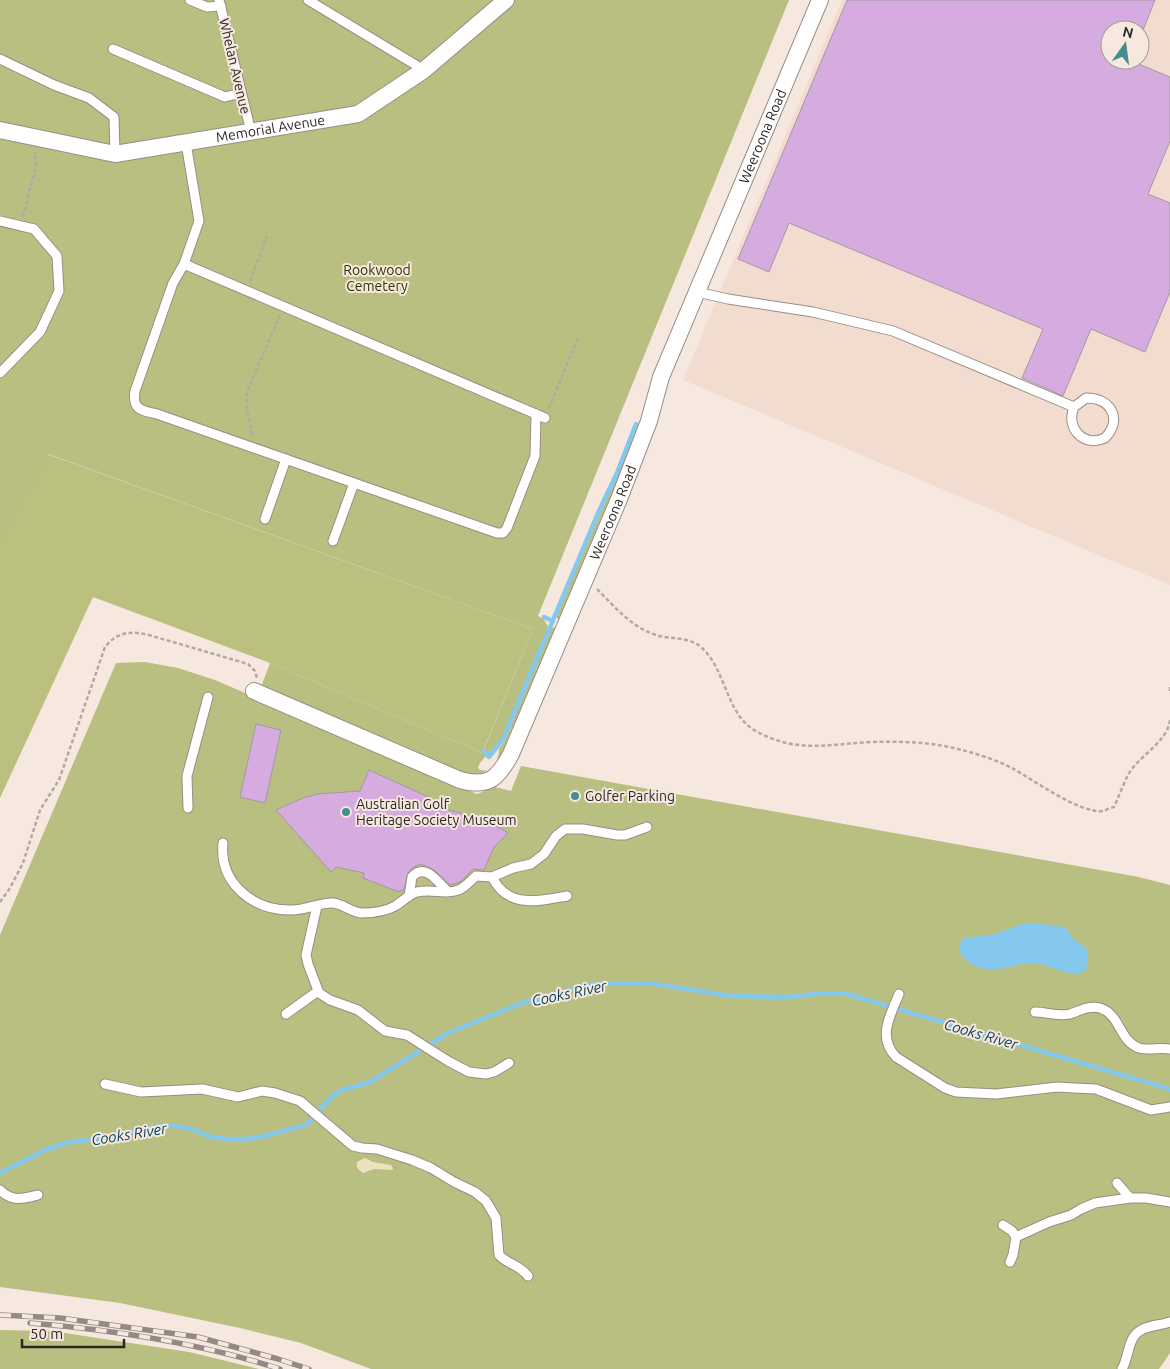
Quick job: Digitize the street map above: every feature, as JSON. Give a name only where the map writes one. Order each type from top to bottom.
[{"type":"street","name":"Memorial Avenue","points":[[0,130],[115,154],[358,114],[424,70],[506,0]]},
{"type":"street","name":"Weeroona Road","points":[[254,691],[449,776],[481,784],[496,777],[511,754],[585,579],[644,436],[661,377],[820,0]]},
{"type":"lane","points":[[190,0],[207,7],[220,3]]},
{"type":"lane","points":[[308,0],[424,70]]},
{"type":"lane","name":"Whelan Avenue","points":[[220,3],[250,132]]},
{"type":"lane","points":[[112,49],[226,97],[242,93]]},
{"type":"lane","points":[[0,59],[54,85],[90,98],[114,117],[115,154]]},
{"type":"lane","points":[[186,142],[199,221],[184,264],[173,283],[136,391],[134,400],[137,407],[497,534],[502,533],[507,528],[535,456],[536,414]]},
{"type":"lane","points":[[0,221],[34,229],[57,256],[59,291],[40,332],[0,372]]},
{"type":"lane","points":[[184,264],[545,418]]},
{"type":"lane","points":[[697,292],[728,299],[813,312],[893,331],[1074,407]]},
{"type":"lane","points":[[1093,398],[1103,401],[1109,406],[1114,417],[1111,429],[1105,438],[1091,441],[1083,439],[1076,433],[1072,418],[1074,407],[1084,399],[1093,398]]},
{"type":"lane","points":[[265,518],[286,459]]},
{"type":"lane","points":[[333,541],[354,483]]},
{"type":"lane","points":[[188,808],[187,776],[208,697]]},
{"type":"lane","points":[[223,843],[223,863],[226,873],[238,889],[248,898],[270,908],[284,910],[334,903],[360,913],[390,909],[409,896],[429,890],[458,890],[476,876],[492,877],[537,861],[559,832],[565,829],[583,829],[625,835],[647,827]]},
{"type":"lane","points":[[409,896],[412,877],[418,872],[430,874],[447,891]]},
{"type":"lane","points":[[492,877],[503,892],[517,899],[543,900],[567,896]]},
{"type":"lane","points":[[318,906],[306,955],[318,991],[330,1000],[358,1010],[385,1031],[407,1035],[469,1072],[486,1074],[494,1072],[509,1063]]},
{"type":"lane","points":[[286,1014],[318,991]]},
{"type":"lane","points":[[899,994],[888,1022],[886,1041],[890,1051],[946,1088],[956,1092],[996,1094],[1057,1087],[1096,1089],[1151,1110],[1170,1108]]},
{"type":"lane","points":[[1035,1012],[1067,1015],[1096,1007],[1106,1010],[1113,1016],[1121,1032],[1132,1044],[1146,1050],[1170,1048]]},
{"type":"lane","points":[[105,1084],[141,1092],[202,1089],[234,1097],[267,1092],[294,1098],[304,1104],[348,1143],[357,1148],[377,1149],[412,1160],[432,1168],[454,1182],[476,1192],[491,1208],[496,1218],[499,1255],[505,1261],[520,1268],[528,1276]]},
{"type":"lane","points":[[1117,1183],[1130,1198]]},
{"type":"lane","points":[[2,1192],[9,1198],[20,1200],[38,1195]]},
{"type":"lane","points":[[1016,1237],[1049,1222],[1071,1215],[1088,1206],[1130,1198],[1146,1198],[1170,1202]]},
{"type":"lane","points":[[1003,1225],[1012,1231],[1016,1237],[1010,1262]]},
{"type":"lane","points":[[1122,1369],[1136,1333],[1150,1326],[1170,1322]]},
{"type":"path","points":[[21,226],[36,165],[35,151],[42,139]]},
{"type":"path","points":[[246,291],[267,236]]},
{"type":"path","points":[[247,446],[252,432],[247,411],[247,392],[284,307]]},
{"type":"path","points":[[545,418],[578,338]]},
{"type":"path","points":[[585,579],[636,626],[655,635],[692,642],[702,648],[711,659],[738,716],[753,729],[788,743],[808,747],[906,742],[933,744],[962,750],[1011,768],[1086,808],[1102,811],[1114,807],[1129,774],[1169,727],[1170,720]]},
{"type":"path","points":[[0,902],[10,888],[23,863],[45,799],[59,780],[105,647],[111,640],[125,632],[135,632],[248,664],[255,671],[257,682],[254,691]]},
{"type":"path","points":[[1170,687],[1170,693]]},
{"type":"shaded area","points":[[842,0],[1170,0],[1170,585],[683,380]]},
{"type":"green space","name":"Rookwood Cemetery","points":[[0,0],[789,0],[538,616],[544,619],[548,627],[501,740],[488,754],[484,749],[533,629],[48,454],[0,591]]},
{"type":"green space","points":[[630,444],[633,445],[508,745],[496,765],[499,749],[504,742],[551,628],[556,627],[559,621],[556,616]]},
{"type":"green space","points":[[47,454],[533,629],[482,753],[270,663],[93,597],[0,798],[0,542]]},
{"type":"green space","points":[[145,662],[178,668],[215,680],[477,794],[495,787],[511,791],[521,766],[1139,877],[1170,885],[1170,1353],[1159,1369],[371,1369],[301,1343],[240,1328],[120,1303],[0,1287],[0,935],[116,663]]},
{"type":"green space","points":[[270,663],[482,753],[486,756],[478,768],[487,771],[476,775],[464,774],[261,687]]},
{"type":"green space","points":[[0,1330],[52,1331],[189,1352],[259,1369],[0,1369]]},
{"type":"sand","points":[[365,1158],[373,1162],[391,1165],[393,1169],[374,1169],[363,1173],[357,1168],[357,1162]]},
{"type":"water","points":[[1035,923],[1064,927],[1074,939],[1084,946],[1088,959],[1084,972],[1065,972],[1034,963],[990,970],[971,964],[961,955],[960,946],[964,938],[994,934],[1022,924]]},
{"type":"building","points":[[847,0],[1155,0],[1147,20],[1100,20],[1100,70],[1150,69],[1170,77],[1170,141],[1148,194],[1170,203],[1170,292],[1145,352],[1091,329],[1063,396],[1022,378],[1043,329],[789,223],[769,272],[738,259]]},
{"type":"building","points":[[256,724],[281,730],[265,803],[240,797]]},
{"type":"building","points":[[369,770],[446,805],[444,809],[472,816],[508,833],[494,847],[484,870],[473,869],[460,882],[450,885],[434,870],[421,864],[412,868],[408,873],[404,889],[399,892],[363,878],[364,873],[336,867],[331,872],[276,810],[303,798],[318,794],[360,791]]},
{"type":"waterway","points":[[483,751],[489,757],[503,739],[598,513],[617,473],[636,424]]},
{"type":"waterway","points":[[544,617],[553,621]]},
{"type":"waterway","name":"Cooks River","points":[[0,1173],[45,1150],[69,1142],[113,1137],[159,1126],[189,1128],[211,1137],[227,1139],[265,1136],[299,1127],[309,1123],[332,1096],[342,1090],[370,1082],[448,1033],[522,1003],[588,985],[618,983],[655,984],[731,996],[788,997],[824,993],[847,994],[1170,1089]]},
{"type":"railway","points":[[0,1315],[60,1318],[198,1337],[309,1369]]},
{"type":"railway","points":[[30,1323],[93,1329],[156,1339],[219,1352],[280,1369]]},
{"type":"place","name":"Golfer Parking","points":[[575,796]]},
{"type":"place","name":"Australian Golf Heritage Society Museum","points":[[346,812]]}]
